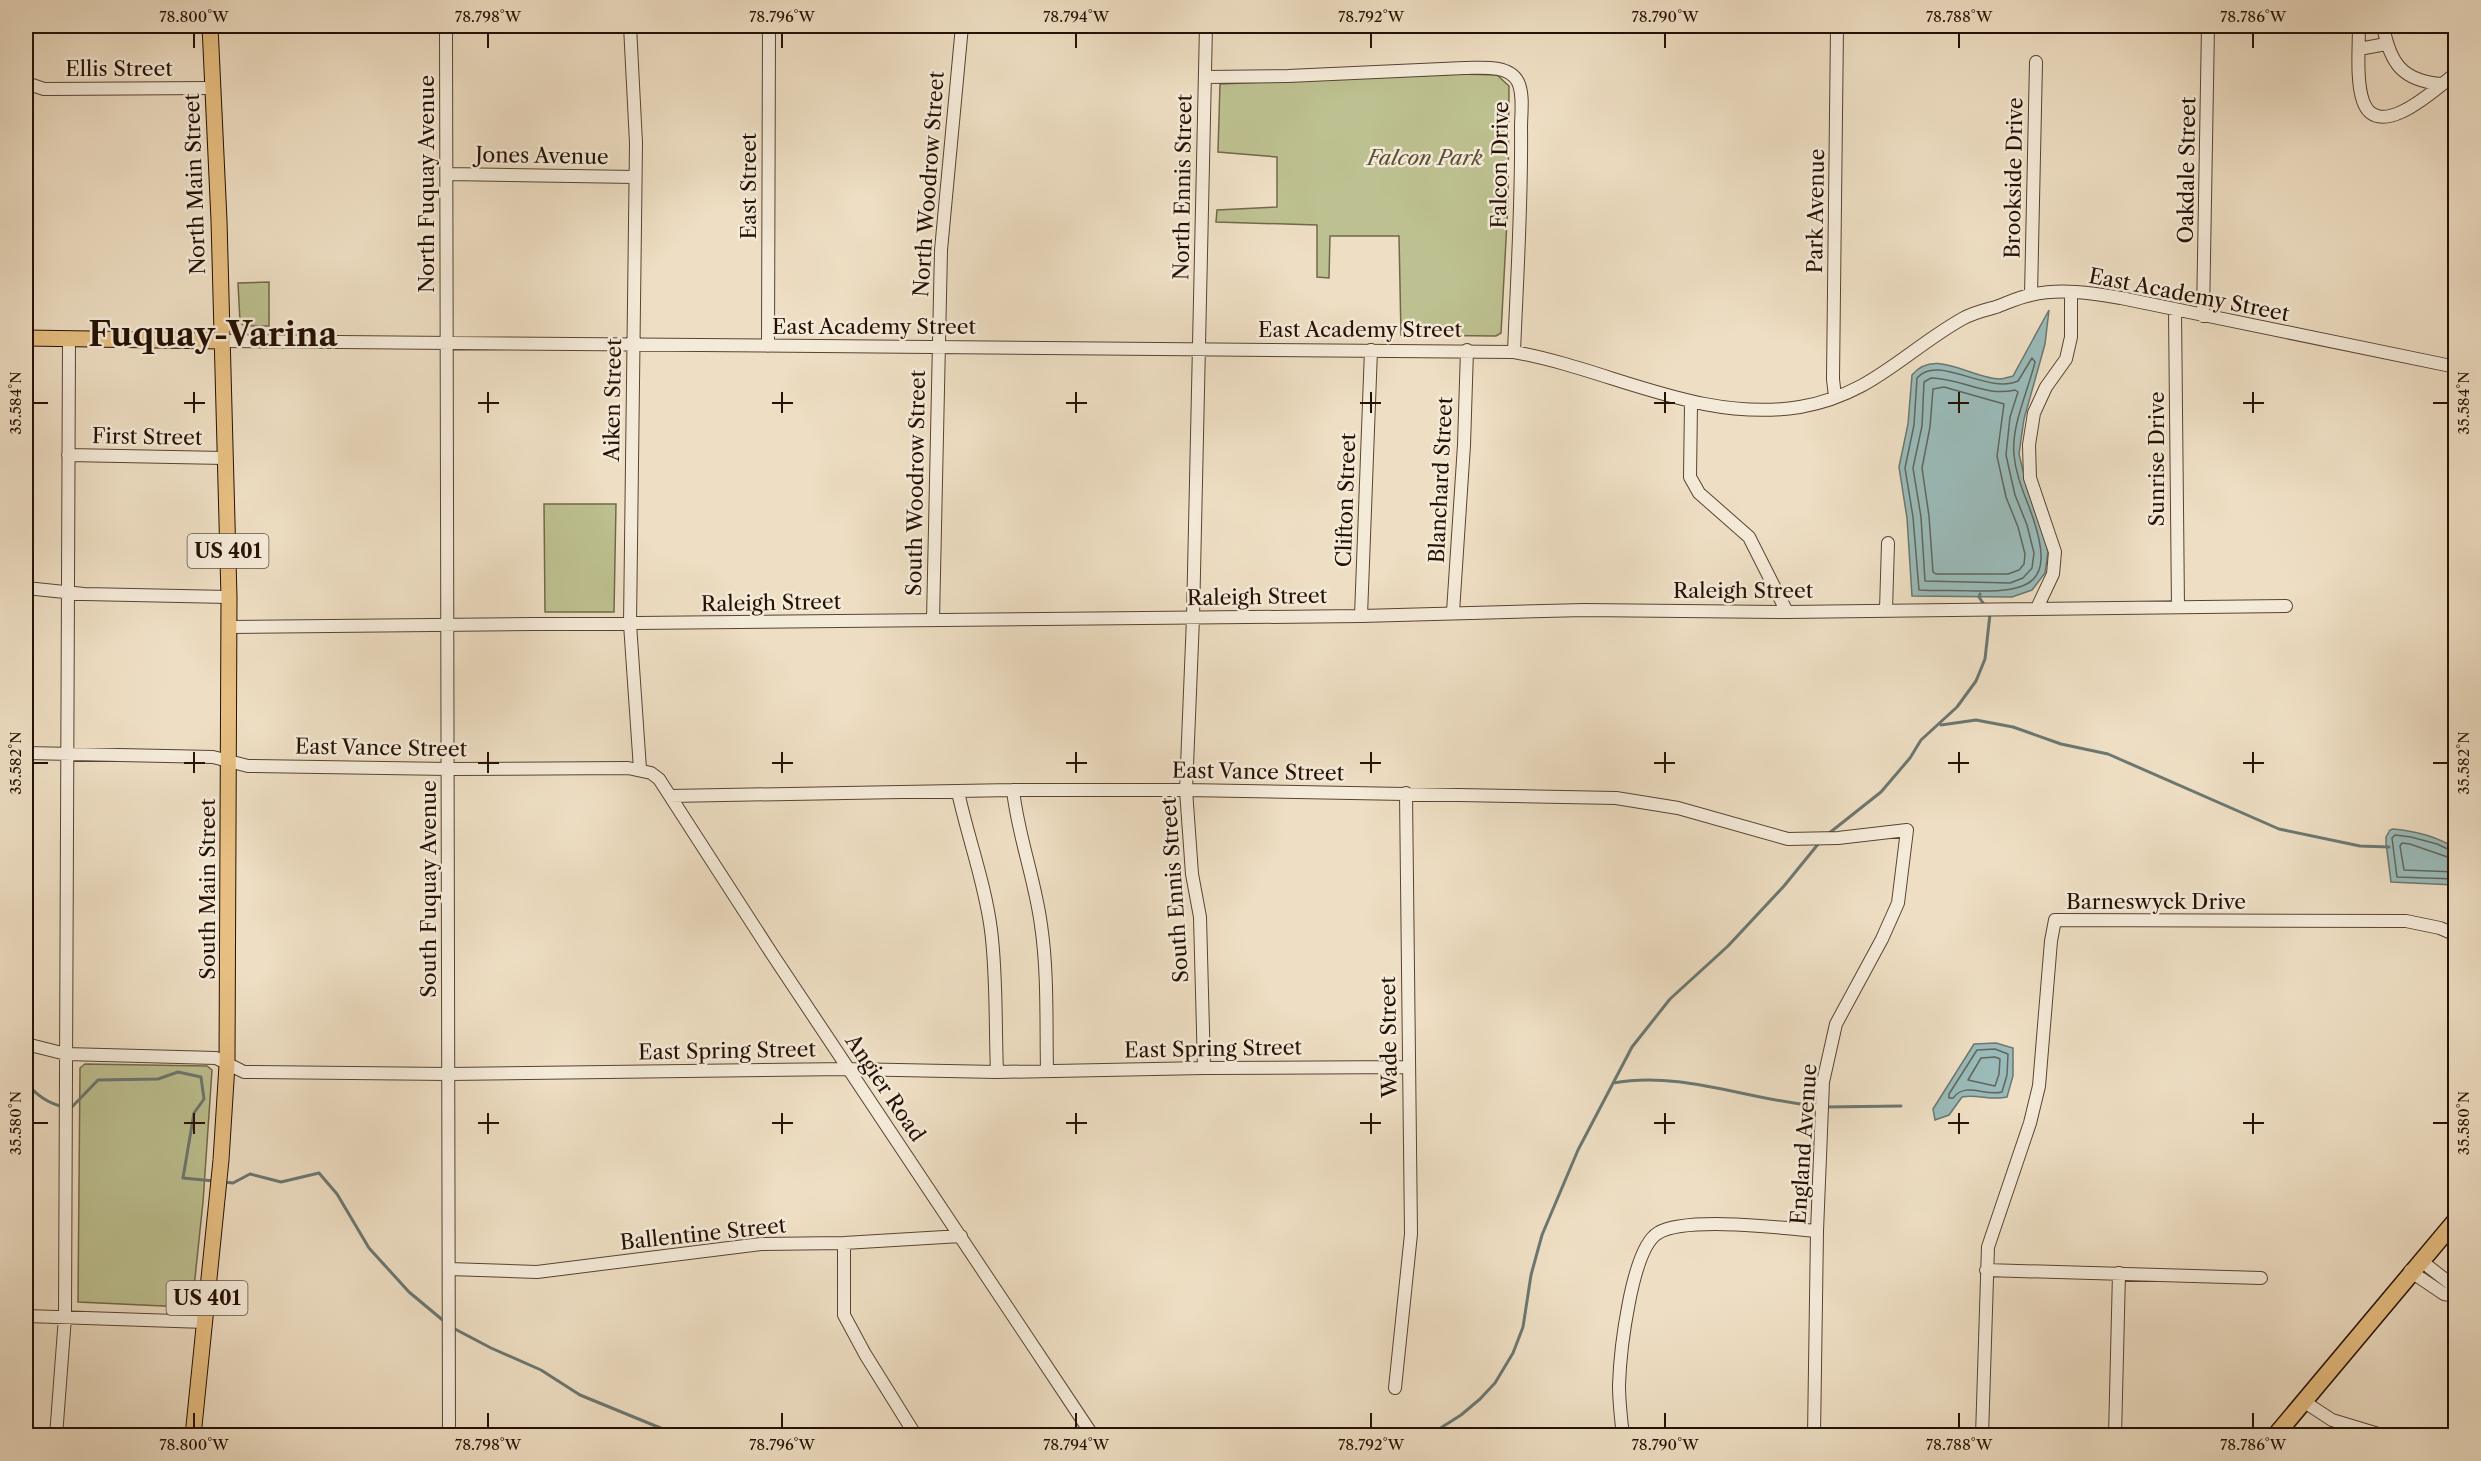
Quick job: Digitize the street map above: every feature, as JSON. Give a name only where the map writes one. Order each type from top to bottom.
[{"type":"highway","points":[[2275,1436],[2415,1266],[2456,1220]]},
{"type":"main road","name":"North Main Street","points":[[210,26],[219,209],[221,341]]},
{"type":"main road","points":[[26,338],[221,341]]},
{"type":"main road","name":"South Main Street","points":[[193,1436],[224,1130],[227,1065],[229,597],[221,341]]},
{"type":"street","name":"North Fuquay Avenue","points":[[445,343],[448,174],[446,26]]},
{"type":"street","name":"Aiken Street","points":[[630,26],[636,142],[630,624],[640,769]]},
{"type":"street","name":"East Street","points":[[768,346],[770,26]]},
{"type":"street","name":"North Woodrow Street","points":[[938,346],[941,250],[962,26]]},
{"type":"street","name":"North Ennis Street","points":[[1199,349],[1206,26]]},
{"type":"street","name":"Park Avenue","points":[[1835,398],[1833,379],[1836,26]]},
{"type":"street","name":"Oakdale Street","points":[[2203,316],[2208,26]]},
{"type":"street","points":[[2359,26],[2362,100],[2366,108],[2373,113],[2381,116],[2406,111],[2456,73]]},
{"type":"street","points":[[2382,26],[2386,44],[2400,69],[2412,78],[2427,83],[2442,84]]},
{"type":"street","points":[[2359,49],[2386,44]]},
{"type":"street","name":"Brookside Drive","points":[[2031,295],[2036,62]]},
{"type":"street","name":"Falcon Drive","points":[[1205,77],[1492,68],[1509,73],[1515,78],[1521,90],[1521,137],[1514,352]]},
{"type":"street","name":"Ellis Street","points":[[26,83],[44,88],[213,88]]},
{"type":"street","name":"Jones Avenue","points":[[448,174],[635,177]]},
{"type":"street","name":"East Academy Street","points":[[221,341],[1514,352],[1556,360],[1691,403],[1721,408],[1761,410],[1803,406],[1835,398],[1887,372],[1964,318],[2031,295],[2071,292],[2121,298],[2456,367]]},
{"type":"street","points":[[2037,609],[2053,574],[2055,552],[2030,478],[2029,445],[2034,413],[2046,387],[2066,359],[2071,337],[2071,292]]},
{"type":"street","name":"Sunrise Drive","points":[[2175,310],[2178,607]]},
{"type":"street","points":[[56,1436],[66,1317],[69,339]]},
{"type":"street","name":"South Fuquay Avenue","points":[[445,343],[449,769],[449,1436]]},
{"type":"street","name":"South Woodrow Street","points":[[933,620],[938,346]]},
{"type":"street","name":"South Ennis Street","points":[[1199,349],[1193,618],[1186,790],[1192,874],[1200,916],[1203,1068]]},
{"type":"street","name":"Clifton Street","points":[[1361,616],[1371,350]]},
{"type":"street","name":"Blanchard Street","points":[[1453,612],[1464,445],[1467,350]]},
{"type":"street","points":[[1691,403],[1690,477],[1699,493],[1749,537],[1787,612]]},
{"type":"street","name":"First Street","points":[[68,455],[225,458]]},
{"type":"street","points":[[1886,610],[1888,543]]},
{"type":"street","points":[[26,588],[101,594],[229,597]]},
{"type":"street","name":"Raleigh Street","points":[[229,627],[1361,616],[1584,610],[1787,612],[2286,606]]},
{"type":"street","name":"East Vance Street","points":[[26,753],[213,757],[248,766],[640,769]]},
{"type":"street","name":"Angier Road","points":[[640,769],[659,779],[848,1069],[1093,1436]]},
{"type":"street","points":[[1013,790],[1016,815],[1028,855],[1042,926],[1047,1071]]},
{"type":"street","name":"East Vance Street","points":[[670,796],[1013,790],[1186,790],[1616,798],[1678,808],[1788,839],[1838,838],[1876,834]]},
{"type":"street","points":[[958,792],[983,881],[991,930],[995,980],[997,1072]]},
{"type":"street","name":"Wade Street","points":[[1395,1388],[1411,1234],[1406,793]]},
{"type":"street","name":"England Avenue","points":[[1814,1436],[1817,1231],[1823,1082],[1836,1024],[1878,948],[1898,903],[1904,872],[1907,830],[1876,834]]},
{"type":"street","name":"Barneswyck Drive","points":[[1982,1436],[1988,1247],[2030,1123],[2039,1086],[2051,941],[2055,920],[2406,921],[2440,928],[2456,935]]},
{"type":"street","name":"East Spring Street","points":[[26,1044],[66,1054],[216,1058],[244,1072],[449,1074],[848,1069],[997,1072],[1409,1067]]},
{"type":"street","points":[[1623,1436],[1619,1385],[1636,1268],[1645,1246],[1658,1233],[1682,1226],[1817,1231]]},
{"type":"street","name":"Ballentine Street","points":[[449,1269],[537,1272],[760,1244],[844,1244],[961,1236]]},
{"type":"street","points":[[844,1244],[844,1315],[865,1354],[916,1436]]},
{"type":"street","points":[[2415,1266],[2456,1288]]},
{"type":"street","points":[[2415,1266],[2444,1294],[2456,1296]]},
{"type":"street","points":[[1986,1270],[2261,1278]]},
{"type":"street","points":[[2115,1436],[2119,1273]]},
{"type":"street","points":[[26,1316],[205,1322]]},
{"type":"street","points":[[2303,1401],[2332,1420],[2385,1436]]},
{"type":"green space","name":"Falcon Park","points":[[1461,74],[1497,75],[1509,86],[1508,203],[1501,333],[1496,336],[1401,335],[1399,236],[1330,236],[1329,278],[1317,277],[1317,225],[1216,222],[1217,210],[1277,207],[1277,157],[1218,152],[1220,84]]},
{"type":"green space","points":[[269,282],[269,326],[244,326],[240,322],[238,283]]},
{"type":"green space","points":[[544,504],[616,504],[614,612],[545,612]]},
{"type":"green space","points":[[85,1064],[207,1066],[212,1070],[203,1202],[193,1297],[191,1303],[185,1307],[78,1302],[80,1068]]},
{"type":"water","points":[[2049,310],[2045,344],[2024,419],[2019,454],[2028,491],[2040,521],[2048,552],[2045,573],[2032,590],[2012,597],[1912,596],[1907,518],[1899,467],[1908,424],[1912,375],[1921,367],[1942,364],[1989,378],[2002,379],[2013,376]]},
{"type":"water","points":[[2393,829],[2425,835],[2455,848],[2455,885],[2391,882],[2386,837]]},
{"type":"water","points":[[1996,1043],[2013,1048],[2013,1076],[2007,1097],[1962,1097],[1949,1115],[1935,1120],[1933,1109],[1974,1044]]},
{"type":"waterway","points":[[1980,594],[1979,597],[1985,606]]},
{"type":"waterway","points":[[1828,834],[1881,792],[1910,758],[1921,740],[1957,707],[1976,681],[1985,659],[1990,614]]},
{"type":"waterway","points":[[1941,725],[1976,720],[2013,727],[2061,744],[2108,754],[2279,829],[2360,846],[2389,847]]},
{"type":"waterway","points":[[1428,1436],[1461,1415],[1480,1399],[1495,1383],[1513,1353],[1523,1327],[1531,1275],[1542,1235],[1578,1150],[1632,1047],[1670,999],[1728,946],[1784,886],[1819,843]]},
{"type":"waterway","points":[[70,1109],[98,1080],[158,1079],[178,1072],[201,1077],[204,1099],[194,1113],[183,1178],[214,1181]]},
{"type":"waterway","points":[[1613,1083],[1665,1080],[1818,1106]]},
{"type":"waterway","points":[[26,1083],[43,1098],[64,1107]]},
{"type":"waterway","points":[[1825,1107],[1901,1106]]},
{"type":"waterway","points":[[224,1182],[233,1183],[250,1174],[281,1182],[319,1173],[337,1194],[369,1248],[409,1292],[445,1322]]},
{"type":"waterway","points":[[453,1328],[541,1370],[580,1395],[680,1436]]},
{"type":"district","name":"Fuquay-Varina","points":[[213,334]]}]
